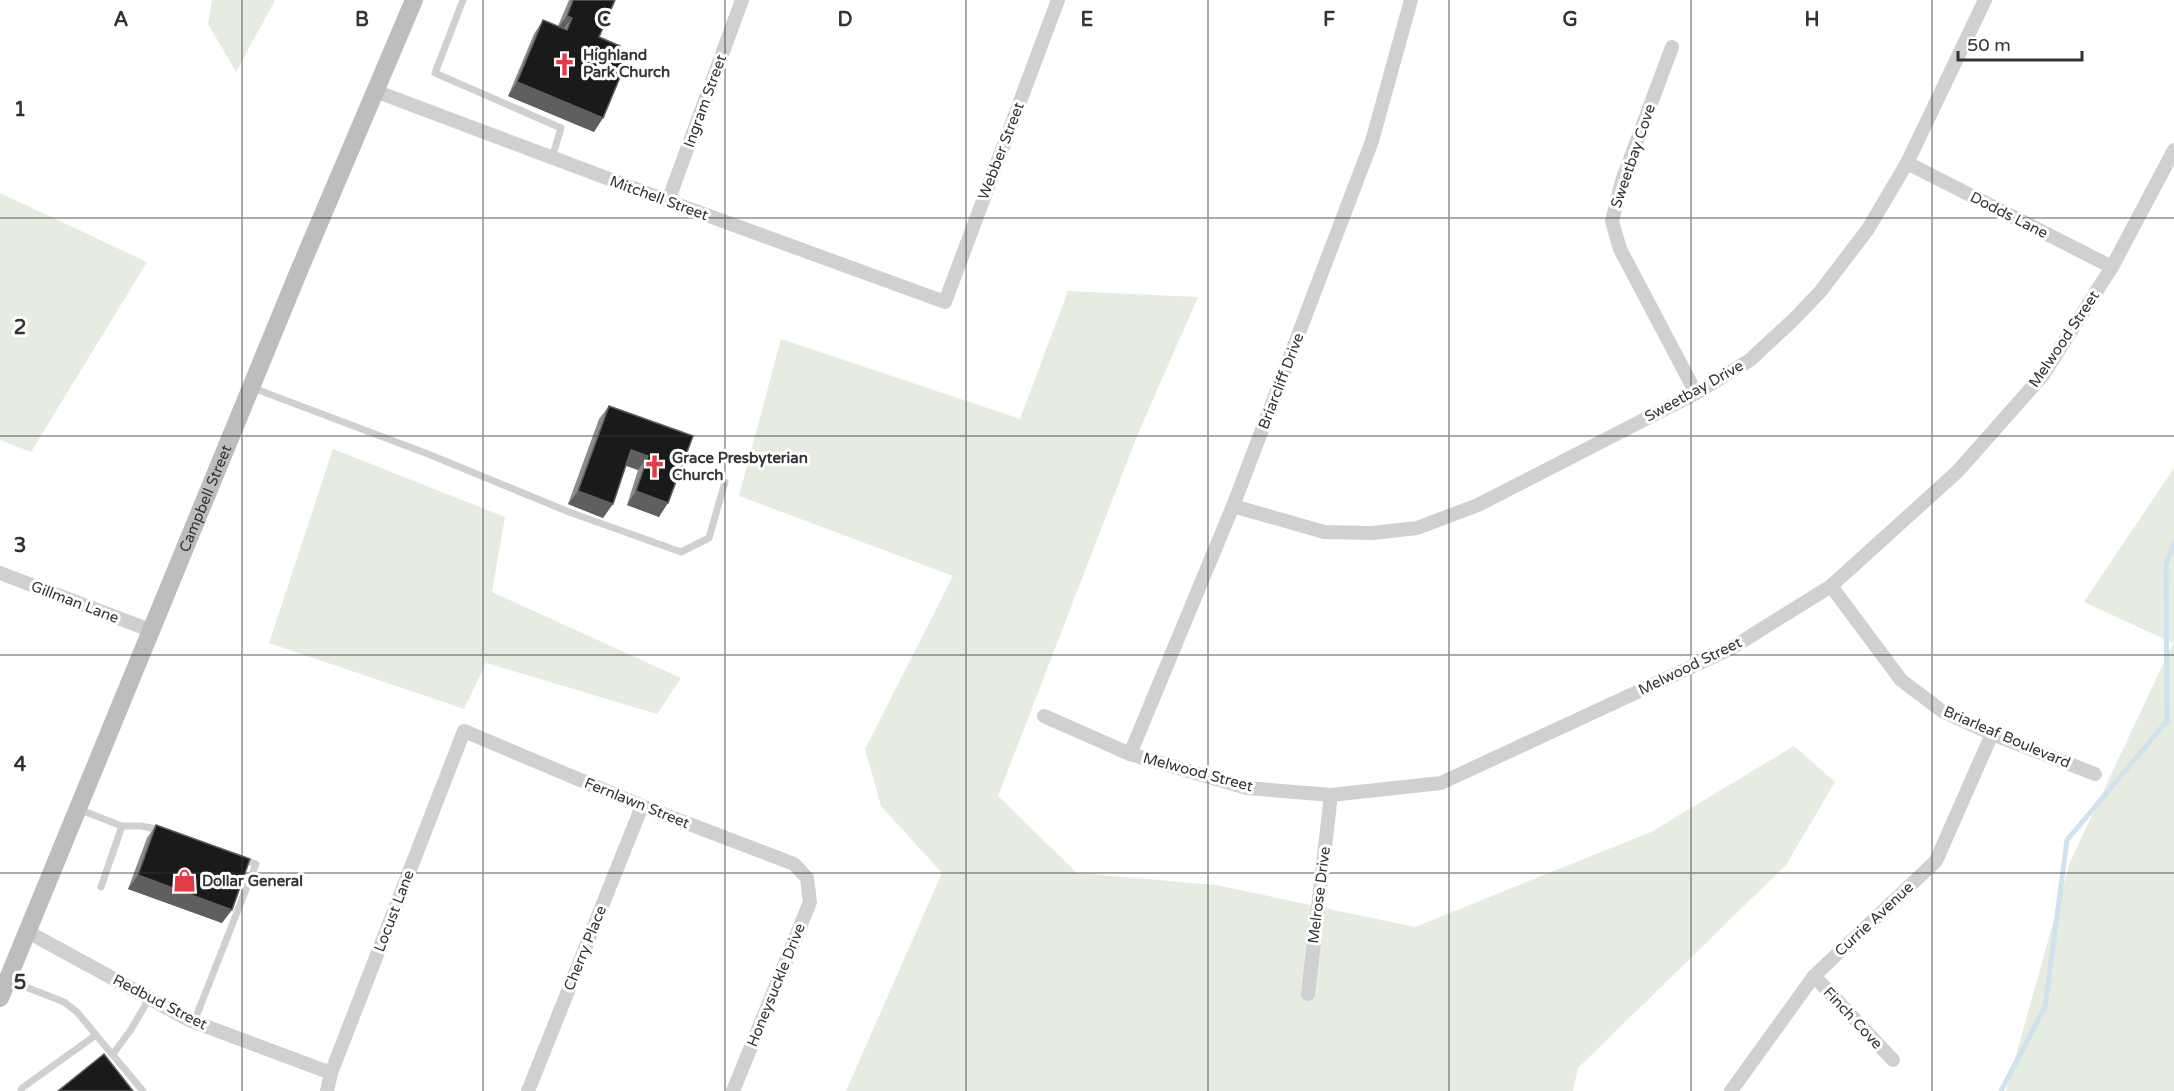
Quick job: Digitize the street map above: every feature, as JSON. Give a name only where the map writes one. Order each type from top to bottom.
[{"type":"main road","name":"Campbell Street","points":[[0,998],[150,630],[414,0]]},
{"type":"street","name":"Ingram Street","points":[[668,201],[742,0]]},
{"type":"street","name":"Webber Street","points":[[945,302],[1058,0]]},
{"type":"street","name":"Briarcliff Drive","points":[[1130,754],[1233,506],[1372,141],[1411,0]]},
{"type":"street","name":"Sweetbay Drive","points":[[1233,506],[1324,532],[1372,533],[1417,528],[1478,504],[1696,393],[1750,360],[1820,292],[1868,229],[1906,163],[1985,0]]},
{"type":"street","name":"Sweetbay Cove","points":[[1672,47],[1622,181],[1612,221],[1620,249],[1696,393]]},
{"type":"street","name":"Mitchell Street","points":[[375,91],[945,302]]},
{"type":"street","name":"Melwood Street","points":[[1044,716],[1130,754],[1247,788],[1331,795],[1441,783],[1730,649],[1831,586],[1958,471],[1997,428],[2043,375],[2112,267],[2174,150]]},
{"type":"street","name":"Dodds Lane","points":[[1906,163],[2112,267]]},
{"type":"street","name":"Gillman Lane","points":[[0,573],[150,630]]},
{"type":"street","name":"Briarleaf Boulevard","points":[[1831,586],[1901,680],[1942,711],[1992,734],[2095,774]]},
{"type":"street","name":"Fernlawn Street","points":[[464,731],[642,806],[794,864],[807,878]]},
{"type":"street","name":"Locust Lane","points":[[327,1091],[331,1073],[464,731]]},
{"type":"street","name":"Currie Avenue","points":[[1731,1091],[1814,976],[1936,861],[1992,734]]},
{"type":"street","name":"Melrose Drive","points":[[1308,994],[1331,795]]},
{"type":"street","name":"Cherry Place","points":[[528,1091],[642,806]]},
{"type":"street","name":"Honeysuckle Drive","points":[[734,1091],[810,902],[807,878]]},
{"type":"street","name":"Redbud Street","points":[[28,932],[194,1022],[331,1073]]},
{"type":"street","name":"Finch Cove","points":[[1814,976],[1893,1060]]},
{"type":"lane","points":[[463,0],[435,73],[561,129],[552,158]]},
{"type":"lane","points":[[251,387],[428,454],[569,512],[681,552],[709,538],[725,482]]},
{"type":"lane","points":[[78,808],[122,826],[141,826],[170,833]]},
{"type":"lane","points":[[101,887],[122,826]]},
{"type":"lane","points":[[194,1022],[256,864],[234,856]]},
{"type":"lane","points":[[8,980],[64,1002],[77,1012],[143,1091]]},
{"type":"lane","points":[[113,1054],[149,999]]},
{"type":"lane","points":[[21,1091],[22,1088],[96,1035]]},
{"type":"shaded area","points":[[212,0],[275,0],[236,72],[208,24]]},
{"type":"shaded area","points":[[0,193],[147,262],[31,452],[0,440]]},
{"type":"shaded area","points":[[1068,291],[1198,297],[1137,436],[998,796],[1077,873],[1216,885],[1415,927],[1651,832],[1794,746],[1835,782],[1786,865],[1578,1068],[1573,1091],[846,1091],[942,873],[881,806],[865,749],[953,576],[739,496],[781,339],[1020,419]]},
{"type":"shaded area","points":[[333,449],[505,517],[492,592],[681,678],[657,714],[486,663],[464,709],[269,643]]},
{"type":"shaded area","points":[[2174,468],[2174,1091],[2006,1091],[2070,862],[2173,643],[2084,602]]},
{"type":"building","name":"Highland Park Church","points":[[573,0],[615,0],[599,37],[620,46],[617,54],[628,58],[603,118],[517,82],[543,20],[567,30],[572,18],[567,16]]},
{"type":"building","name":"Grace Presbyterian Church","points":[[609,406],[693,436],[668,503],[636,491],[648,456],[631,450],[613,504],[578,491]]},
{"type":"building","name":"Dollar General","points":[[156,825],[250,859],[232,910],[138,875]]},
{"type":"building","points":[[104,1054],[133,1091],[58,1091]]},
{"type":"waterway","points":[[2001,1091],[2045,1007],[2067,840],[2167,721],[2166,565],[2174,542]]},
{"type":"place","name":"Highland Park Church","points":[[565,64]]},
{"type":"place","name":"Grace Presbyterian Church","points":[[654,467]]},
{"type":"place","name":"Dollar General","points":[[184,881]]}]
